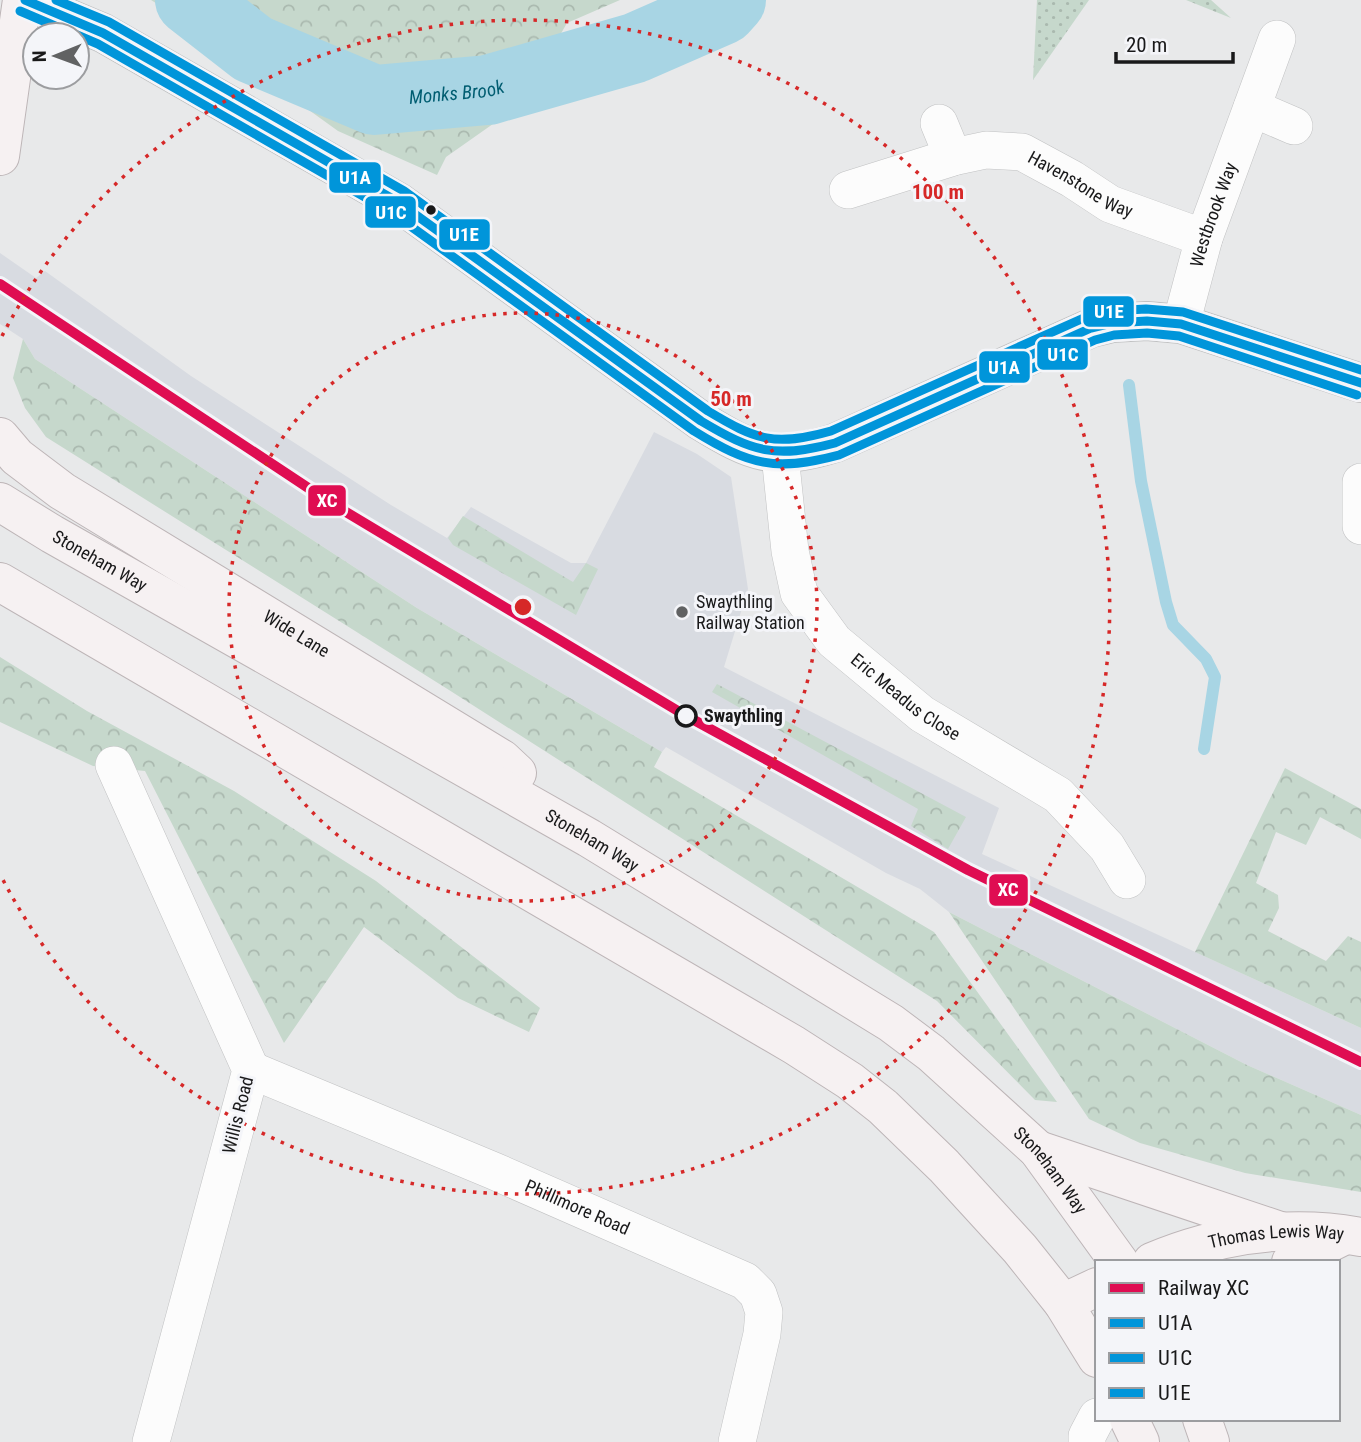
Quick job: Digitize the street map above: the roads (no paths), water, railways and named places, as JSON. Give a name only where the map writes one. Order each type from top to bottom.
[{"type":"main road","points":[[0,156],[23,0]]},
{"type":"main road","name":"Wide Lane","points":[[0,437],[17,457],[62,491],[502,759],[589,838]]},
{"type":"main road","name":"Stoneham Way","points":[[0,502],[589,838],[891,1023],[931,1053],[1038,1150],[1118,1260]]},
{"type":"main road","points":[[2,580],[794,1045],[850,1081],[883,1107],[1020,1249],[1063,1303],[1095,1355]]},
{"type":"main road","points":[[1038,1150],[1287,1247]]},
{"type":"main road","name":"Thomas Lewis Way","points":[[1157,1260],[1198,1244],[1246,1235],[1287,1247],[1315,1231],[1354,1235]]},
{"type":"main road","points":[[1063,1303],[1095,1288]]},
{"type":"main road","points":[[1130,1421],[1140,1442]]},
{"type":"main road","points":[[1203,1421],[1210,1442]]},
{"type":"street","points":[[23,0],[103,33],[398,202],[701,421],[727,437],[780,455],[807,452],[835,443],[1091,328],[1112,323],[1147,321],[1181,324],[1361,383]]},
{"type":"street","name":"Westbrook Way","points":[[1181,324],[1204,237],[1277,39]]},
{"type":"street","points":[[1252,108],[1294,126]]},
{"type":"street","points":[[939,123],[953,157]]},
{"type":"street","name":"Havenstone Way","points":[[848,190],[953,157],[986,150],[1022,152],[1072,179],[1110,204],[1204,237]]},
{"type":"street","name":"Eric Meadus Close","points":[[780,455],[790,551],[799,593],[834,641],[922,713],[1058,795],[1107,847],[1127,880]]},
{"type":"street","points":[[1361,482],[1361,526]]},
{"type":"street","name":"Willis Road","points":[[114,765],[251,1070],[151,1442]]},
{"type":"street","name":"Phillimore Road","points":[[251,1070],[494,1171],[745,1281],[758,1294],[764,1312],[762,1334],[737,1442]]},
{"type":"waterway","name":"Monks Brook","points":[[190,0],[253,49],[374,100],[488,90],[635,48],[722,10],[731,0]]},
{"type":"waterway","points":[[1129,385],[1141,481],[1166,602],[1173,625],[1206,659],[1215,677],[1204,749]]},
{"type":"rail line","name":"XC","points":[[0,284],[331,503],[683,714],[968,870],[1361,1062]]},
{"type":"place","name":"Swaythling Railway Station","points":[[682,612]]},
{"type":"place","name":"Swaythling","points":[[686,716]]}]
